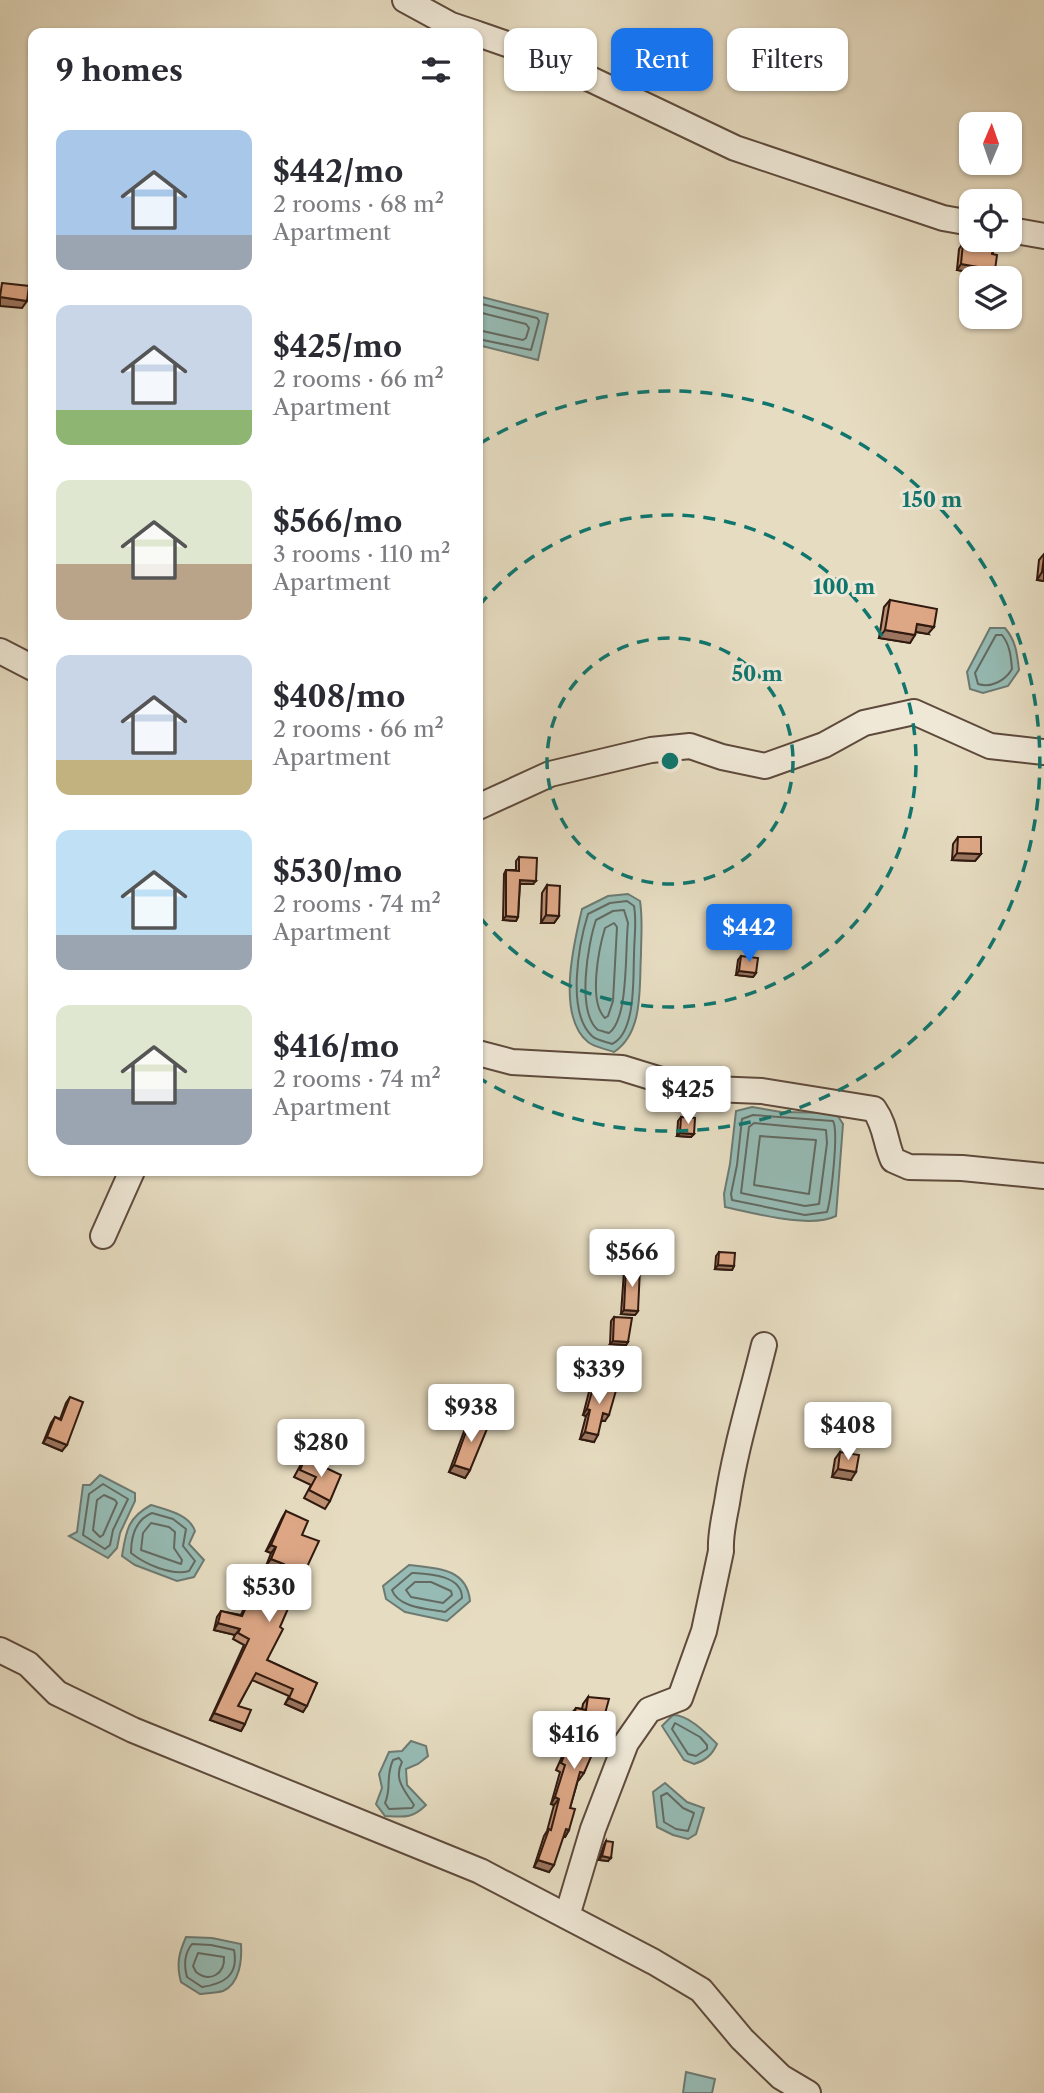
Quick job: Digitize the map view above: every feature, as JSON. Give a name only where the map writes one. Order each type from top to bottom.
[{"type":"street","points":[[405,0],[460,28]]},
{"type":"street","points":[[483,36],[544,57],[735,148],[943,218],[959,221]]},
{"type":"street","points":[[1022,232],[1044,236]]},
{"type":"street","points":[[0,651],[28,665]]},
{"type":"street","points":[[483,805],[550,774],[652,750],[690,746],[722,757],[765,766],[824,746],[864,723],[914,712],[990,746],[1044,752]]},
{"type":"street","points":[[483,1054],[512,1062],[622,1068],[687,1088],[762,1091],[874,1110],[884,1123],[887,1146],[893,1160],[909,1167],[962,1168],[1044,1176]]},
{"type":"street","points":[[103,1236],[130,1176]]},
{"type":"street","points":[[567,1916],[593,1829],[626,1743],[649,1710],[680,1698],[704,1631],[721,1551],[720,1541],[736,1456],[764,1345]]},
{"type":"street","points":[[0,1650],[28,1664],[57,1693],[133,1730],[480,1871],[654,1962],[701,1990],[742,2039],[781,2077],[808,2093]]},
{"type":"water","points":[[483,297],[548,314],[538,360],[483,346]]},
{"type":"water","points":[[990,628],[1005,628],[1009,633],[1019,670],[1008,686],[983,693],[970,689],[967,672]]},
{"type":"water","points":[[628,894],[640,901],[641,908],[638,1008],[631,1033],[614,1052],[591,1044],[578,1030],[572,1015],[570,978],[582,909],[608,896]]},
{"type":"water","points":[[752,1107],[781,1112],[836,1113],[843,1124],[836,1216],[825,1220],[797,1220],[725,1207],[724,1194],[736,1111]]},
{"type":"water","points":[[100,1475],[135,1493],[135,1501],[120,1533],[117,1548],[108,1558],[69,1536],[77,1532],[83,1485],[90,1485]]},
{"type":"water","points":[[151,1505],[177,1514],[192,1525],[195,1531],[189,1544],[204,1560],[194,1577],[177,1581],[135,1565],[122,1556],[129,1526],[137,1515]]},
{"type":"water","points":[[409,1565],[439,1569],[456,1576],[468,1590],[470,1601],[447,1621],[405,1612],[386,1599],[383,1586]]},
{"type":"water","points":[[673,1715],[691,1721],[717,1744],[708,1757],[694,1764],[684,1760],[662,1726]]},
{"type":"water","points":[[411,1741],[426,1746],[428,1756],[406,1769],[407,1785],[426,1805],[407,1816],[385,1816],[376,1804],[382,1788],[379,1774],[389,1752],[402,1751]]},
{"type":"water","points":[[665,1783],[687,1802],[704,1808],[696,1834],[688,1839],[657,1827],[653,1792]]},
{"type":"water","points":[[186,1937],[212,1938],[241,1944],[239,1970],[229,1988],[200,1994],[181,1982],[179,1959]]},
{"type":"water","points":[[686,2072],[715,2079],[712,2093],[683,2093]]},
{"type":"building","points":[[962,252],[992,252],[997,255],[996,266],[961,264]]},
{"type":"building","points":[[2,283],[28,286],[27,301],[0,297]]},
{"type":"building","points":[[890,600],[937,609],[934,627],[917,624],[915,635],[885,630]]},
{"type":"building","points":[[958,837],[981,837],[981,854],[957,853]]},
{"type":"building","points":[[519,857],[537,858],[536,881],[520,880],[518,917],[506,916],[506,870],[519,871]]},
{"type":"building","points":[[547,885],[560,886],[559,916],[546,915]]},
{"type":"building","points":[[741,956],[758,958],[756,973],[739,971]]},
{"type":"building","points":[[681,1117],[695,1118],[694,1134],[680,1133]]},
{"type":"building","points":[[719,1252],[735,1253],[734,1266],[718,1265]]},
{"type":"building","points":[[626,1267],[640,1268],[638,1311],[624,1310]]},
{"type":"building","points":[[614,1317],[632,1318],[628,1342],[613,1341]]},
{"type":"building","points":[[595,1381],[617,1387],[609,1415],[603,1413],[598,1435],[585,1432],[590,1410],[587,1409]]},
{"type":"building","points":[[70,1397],[83,1402],[67,1445],[47,1437],[55,1417],[61,1420]]},
{"type":"building","points":[[471,1418],[489,1424],[470,1470],[454,1465]]},
{"type":"building","points":[[840,1452],[859,1455],[856,1472],[838,1469]]},
{"type":"building","points":[[305,1458],[341,1475],[330,1501],[309,1490],[316,1477],[300,1470]]},
{"type":"building","points":[[286,1511],[308,1521],[302,1535],[319,1541],[300,1582],[294,1579],[285,1602],[290,1604],[280,1627],[283,1629],[267,1660],[317,1683],[307,1706],[289,1698],[293,1689],[256,1673],[238,1706],[251,1710],[245,1724],[214,1713],[249,1639],[238,1633],[240,1629],[218,1623],[221,1611],[242,1616],[255,1588],[272,1595],[284,1564],[271,1559],[276,1547],[271,1545]]},
{"type":"building","points":[[588,1697],[609,1699],[597,1743],[584,1773],[580,1772],[570,1808],[575,1809],[554,1865],[538,1860],[549,1829],[551,1830],[559,1799],[555,1797],[565,1765],[561,1763],[573,1734],[568,1732],[576,1708],[586,1710]]},
{"type":"building","points":[[606,1841],[613,1842],[611,1858],[602,1856]]}]
